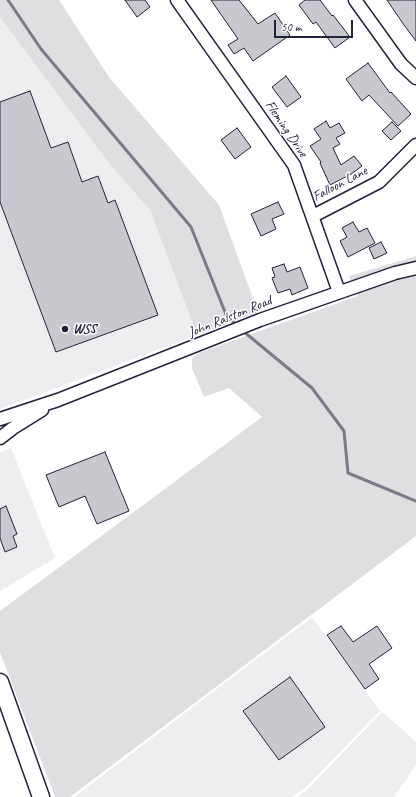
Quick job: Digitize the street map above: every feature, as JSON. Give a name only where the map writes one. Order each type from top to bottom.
[{"type":"main road","points":[[0,682],[41,797]]},
{"type":"street","name":"Fleming Drive","points":[[177,0],[294,165],[339,292]]},
{"type":"street","points":[[355,0],[401,64],[416,78]]},
{"type":"street","name":"Falloon Lane","points":[[313,216],[379,182],[416,145]]},
{"type":"street","name":"John Ralston Road","points":[[0,419],[58,400],[260,320],[396,273],[416,268]]},
{"type":"street","name":"John Ralston Road","points":[[0,438],[13,428],[58,400]]},
{"type":"shaded area","points":[[0,0],[59,0],[109,77],[219,205],[258,312],[197,335],[150,210],[111,166],[0,17]]},
{"type":"shaded area","points":[[0,17],[111,166],[150,210],[197,335],[0,409]]},
{"type":"shaded area","points":[[416,256],[416,536],[70,797],[55,797],[0,652],[0,611],[262,417],[229,388],[204,397],[192,368],[192,358],[201,352],[358,296],[349,276]]},
{"type":"shaded area","points":[[11,448],[55,558],[0,591],[0,453]]},
{"type":"shaded area","points":[[312,617],[380,711],[305,788],[292,797],[74,797]]},
{"type":"shaded area","points":[[382,712],[416,742],[416,765],[394,797],[297,797],[306,791]]},
{"type":"building","points":[[125,0],[145,0],[150,7],[137,17]]},
{"type":"building","points":[[211,0],[239,0],[258,24],[275,13],[290,35],[253,61],[244,48],[234,54],[228,45],[238,39]]},
{"type":"building","points":[[305,0],[320,0],[350,37],[335,48],[316,22],[313,24],[299,5]]},
{"type":"building","points":[[387,0],[416,0],[416,41],[404,25]]},
{"type":"building","points":[[368,63],[390,93],[391,92],[411,114],[398,126],[369,95],[362,101],[346,79]]},
{"type":"building","points":[[286,76],[301,97],[287,107],[272,87]]},
{"type":"building","points":[[30,91],[51,148],[68,142],[82,182],[98,176],[108,203],[115,200],[158,315],[56,352],[0,202],[0,102]]},
{"type":"building","points":[[326,121],[330,128],[339,123],[345,133],[336,138],[340,144],[333,148],[341,165],[354,156],[362,166],[351,174],[330,185],[320,163],[321,162],[310,146],[321,139],[314,129]]},
{"type":"building","points":[[392,122],[401,131],[391,140],[382,131]]},
{"type":"building","points":[[237,128],[251,147],[235,159],[221,140]]},
{"type":"building","points":[[278,202],[284,214],[272,219],[276,229],[261,236],[251,214]]},
{"type":"building","points":[[353,222],[359,232],[367,228],[375,243],[348,257],[340,241],[347,237],[342,228]]},
{"type":"building","points":[[381,242],[387,253],[374,259],[369,248]]},
{"type":"building","points":[[284,264],[287,272],[300,267],[308,288],[292,295],[290,289],[278,293],[272,278],[275,277],[272,268]]},
{"type":"building","points":[[105,452],[129,511],[97,524],[85,496],[59,507],[46,475]]},
{"type":"building","points":[[6,506],[17,534],[13,536],[17,547],[5,552],[0,538],[0,509]]},
{"type":"building","points":[[341,626],[353,642],[377,626],[392,648],[369,664],[379,679],[365,689],[327,635]]},
{"type":"building","points":[[290,677],[325,727],[279,760],[243,711]]},
{"type":"waterway","points":[[8,0],[41,49],[191,227],[227,317],[238,326]]},
{"type":"waterway","points":[[243,331],[312,388],[344,431],[348,473],[416,501]]},
{"type":"place","name":"WSS","points":[[65,329]]}]
